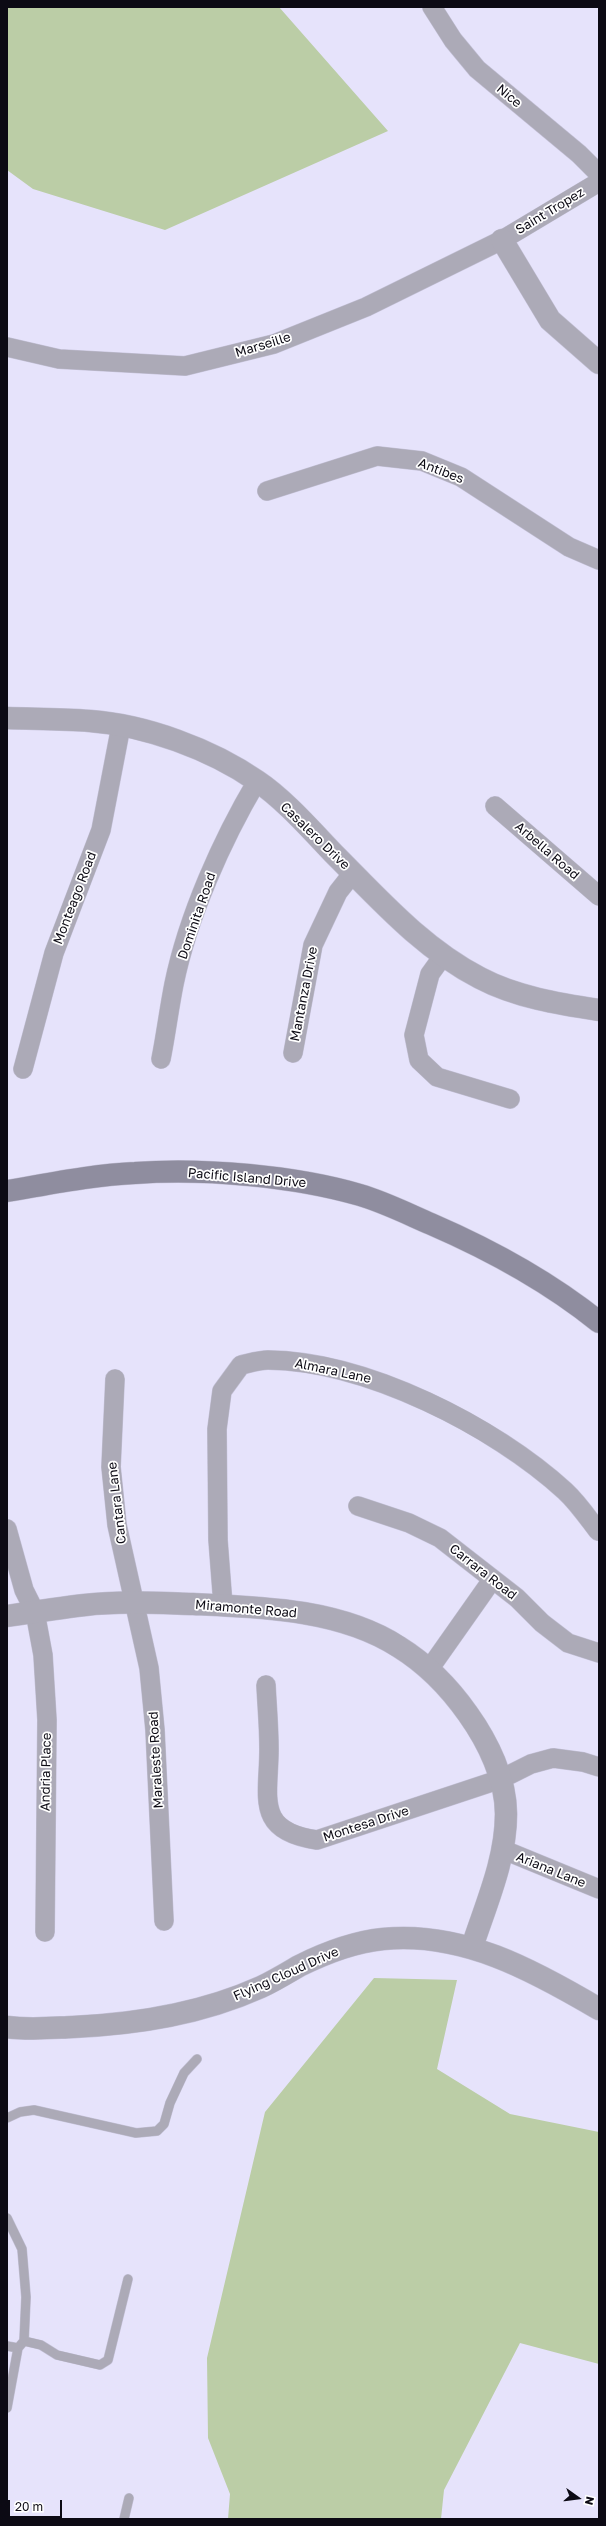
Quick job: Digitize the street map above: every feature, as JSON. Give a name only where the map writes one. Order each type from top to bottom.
[{"type":"main road","name":"Pacific Island Drive","points":[[7,1191],[136,1172],[190,1173],[294,1180],[361,1195],[476,1244],[528,1272],[599,1322]]},
{"type":"street","name":"Nice","points":[[432,7],[453,40],[477,70],[579,154],[599,174]]},
{"type":"street","name":"Saint Tropez","points":[[502,240],[599,182]]},
{"type":"street","name":"Marseille","points":[[7,347],[59,359],[185,366],[281,341],[366,307],[502,240]]},
{"type":"street","points":[[502,240],[550,320],[599,363]]},
{"type":"street","name":"Antibes","points":[[267,490],[377,456],[422,461],[461,477],[569,547],[599,560]]},
{"type":"street","name":"Casalero Drive","points":[[7,718],[90,721],[122,726],[189,746],[258,781],[304,823],[403,923],[443,956],[481,979],[524,995],[599,1010]]},
{"type":"street","name":"Monteago Road","points":[[23,1069],[54,952],[101,830],[122,726]]},
{"type":"street","name":"Dominita Road","points":[[161,1059],[175,983],[203,889],[243,805],[258,781]]},
{"type":"street","name":"Arbella Road","points":[[495,806],[599,896]]},
{"type":"street","name":"Mantanza Drive","points":[[293,1053],[313,944],[338,892],[353,873]]},
{"type":"street","points":[[443,956],[430,974],[414,1035],[419,1060],[437,1077],[510,1099]]},
{"type":"street","name":"Almara Lane","points":[[223,1605],[218,1540],[217,1429],[222,1391],[241,1365],[267,1360],[306,1363],[384,1383],[426,1402],[501,1443],[539,1470],[566,1492],[598,1531]]},
{"type":"street","name":"Cantara Lane","points":[[115,1379],[111,1467],[117,1525],[134,1602]]},
{"type":"street","name":"Carrara Road","points":[[358,1506],[409,1523],[440,1538],[568,1643],[599,1652]]},
{"type":"street","name":"Andria Place","points":[[7,1528],[24,1590],[35,1612],[43,1655],[47,1720],[45,1932]]},
{"type":"street","points":[[430,1668],[492,1580]]},
{"type":"street","name":"Miramonte Road","points":[[7,1616],[85,1605],[134,1602],[223,1605],[284,1610],[367,1630],[398,1646],[430,1668],[456,1697],[479,1729],[501,1779],[506,1813],[504,1850],[472,1947]]},
{"type":"street","name":"Maraleste Road","points":[[134,1602],[150,1668],[155,1730],[164,1921]]},
{"type":"street","name":"Montesa Drive","points":[[266,1685],[269,1749],[266,1793],[269,1812],[280,1827],[297,1837],[317,1840],[501,1779],[531,1764],[553,1758],[583,1762],[599,1767]]},
{"type":"street","name":"Ariana Lane","points":[[504,1850],[599,1889]]},
{"type":"street","name":"Flying Cloud Drive","points":[[7,2027],[25,2029],[92,2026],[171,2017],[211,2007],[262,1987],[301,1965],[336,1950],[382,1939],[422,1939],[472,1947],[524,1967],[599,2009]]},
{"type":"lane","points":[[7,2118],[20,2112],[34,2110],[136,2133],[157,2131],[164,2124],[170,2103],[184,2073],[197,2059]]},
{"type":"lane","points":[[7,2218],[22,2249],[26,2297],[21,2345],[7,2408]]},
{"type":"lane","points":[[7,2346],[41,2345],[57,2356],[100,2365],[108,2360],[128,2279]]},
{"type":"lane","points":[[124,2519],[129,2498]]},
{"type":"green space","points":[[7,7],[279,7],[388,131],[165,230],[33,189],[7,170]]},
{"type":"green space","points":[[374,1978],[457,1980],[437,2069],[510,2114],[599,2132],[599,2364],[520,2343],[444,2490],[441,2519],[228,2519],[230,2494],[208,2438],[207,2358],[265,2112]]}]
